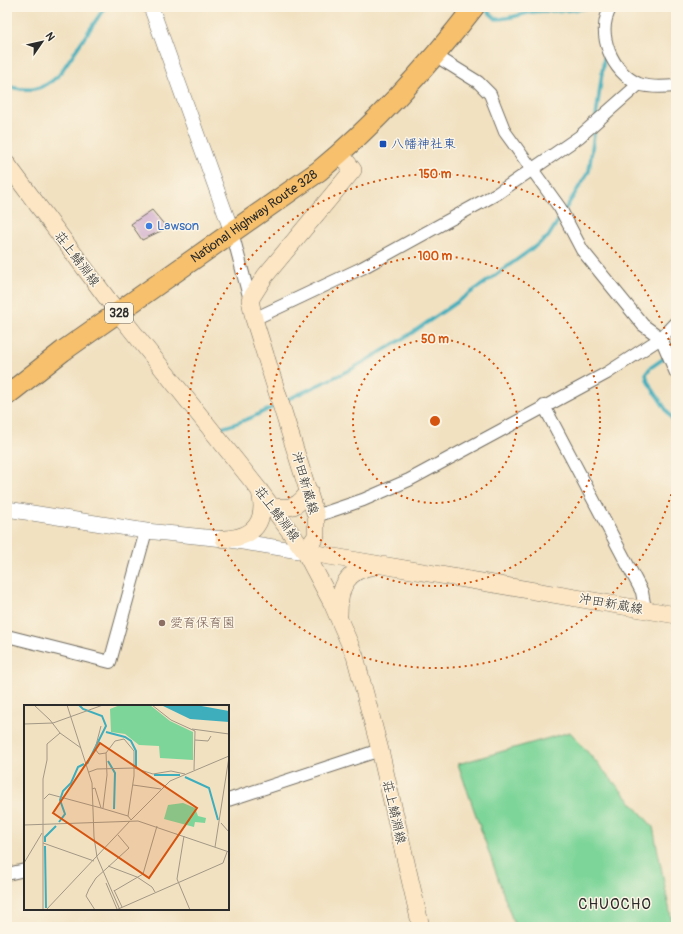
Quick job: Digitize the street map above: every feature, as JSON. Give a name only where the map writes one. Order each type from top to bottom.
[{"type":"highway","name":"National Highway Route 328","points":[[7,395],[28,377],[319,171],[372,126],[436,56],[474,7]]},
{"type":"main road","points":[[250,300],[265,276],[352,170],[340,153]]},
{"type":"main road","name":"荘上鯖淵線","points":[[7,164],[118,313],[260,491],[305,552],[355,656],[380,750],[421,927]]},
{"type":"main road","name":"沖田新蔵線","points":[[250,300],[254,318],[316,516],[316,536],[305,552],[676,615]]},
{"type":"main road","points":[[224,539],[239,538],[252,532],[260,520],[264,506],[260,491]]},
{"type":"main road","points":[[271,506],[283,509],[289,508],[303,500],[309,491]]},
{"type":"main road","points":[[339,620],[340,594],[348,579],[363,568],[381,565]]},
{"type":"street","points":[[151,7],[232,232],[250,300]]},
{"type":"street","points":[[611,7],[606,14],[603,28],[605,44],[614,62],[639,84],[648,86],[676,86]]},
{"type":"street","points":[[436,56],[478,82],[490,94],[505,132],[560,208],[582,250],[643,325],[661,338],[676,373]]},
{"type":"street","points":[[254,318],[368,264],[498,193],[579,137],[639,84]]},
{"type":"street","points":[[316,516],[363,500],[408,480],[607,373],[661,338],[676,322]]},
{"type":"street","points":[[544,406],[642,592],[644,610]]},
{"type":"street","points":[[7,509],[146,531],[224,539],[305,552]]},
{"type":"street","points":[[7,636],[110,662],[146,531]]},
{"type":"street","points":[[229,800],[380,750]]},
{"type":"street","points":[[7,874],[24,870]]},
{"type":"green space","points":[[570,732],[653,827],[673,927],[515,927],[458,764]]},
{"type":"building","name":"Lawson","points":[[152,210],[167,228],[142,240],[131,224]]},
{"type":"waterway","points":[[7,86],[22,89],[35,89],[53,80],[59,75],[105,7]]},
{"type":"waterway","points":[[483,7],[496,19],[533,12],[575,10],[590,7]]},
{"type":"waterway","points":[[596,117],[605,51]]},
{"type":"waterway","points":[[564,211],[589,171],[595,127]]},
{"type":"waterway","points":[[284,401],[350,370],[406,337],[548,237],[561,216]]},
{"type":"waterway","points":[[676,350],[650,368],[646,374],[648,382],[676,425]]},
{"type":"waterway","points":[[216,429],[232,425],[277,405]]},
{"type":"place","name":"八幡神社東","points":[[383,144]]},
{"type":"place","name":"Lawson","points":[[149,226]]},
{"type":"place","name":"愛育保育園","points":[[162,623]]},
{"type":"district","name":"CHUOCHO","points":[[615,904]]}]
